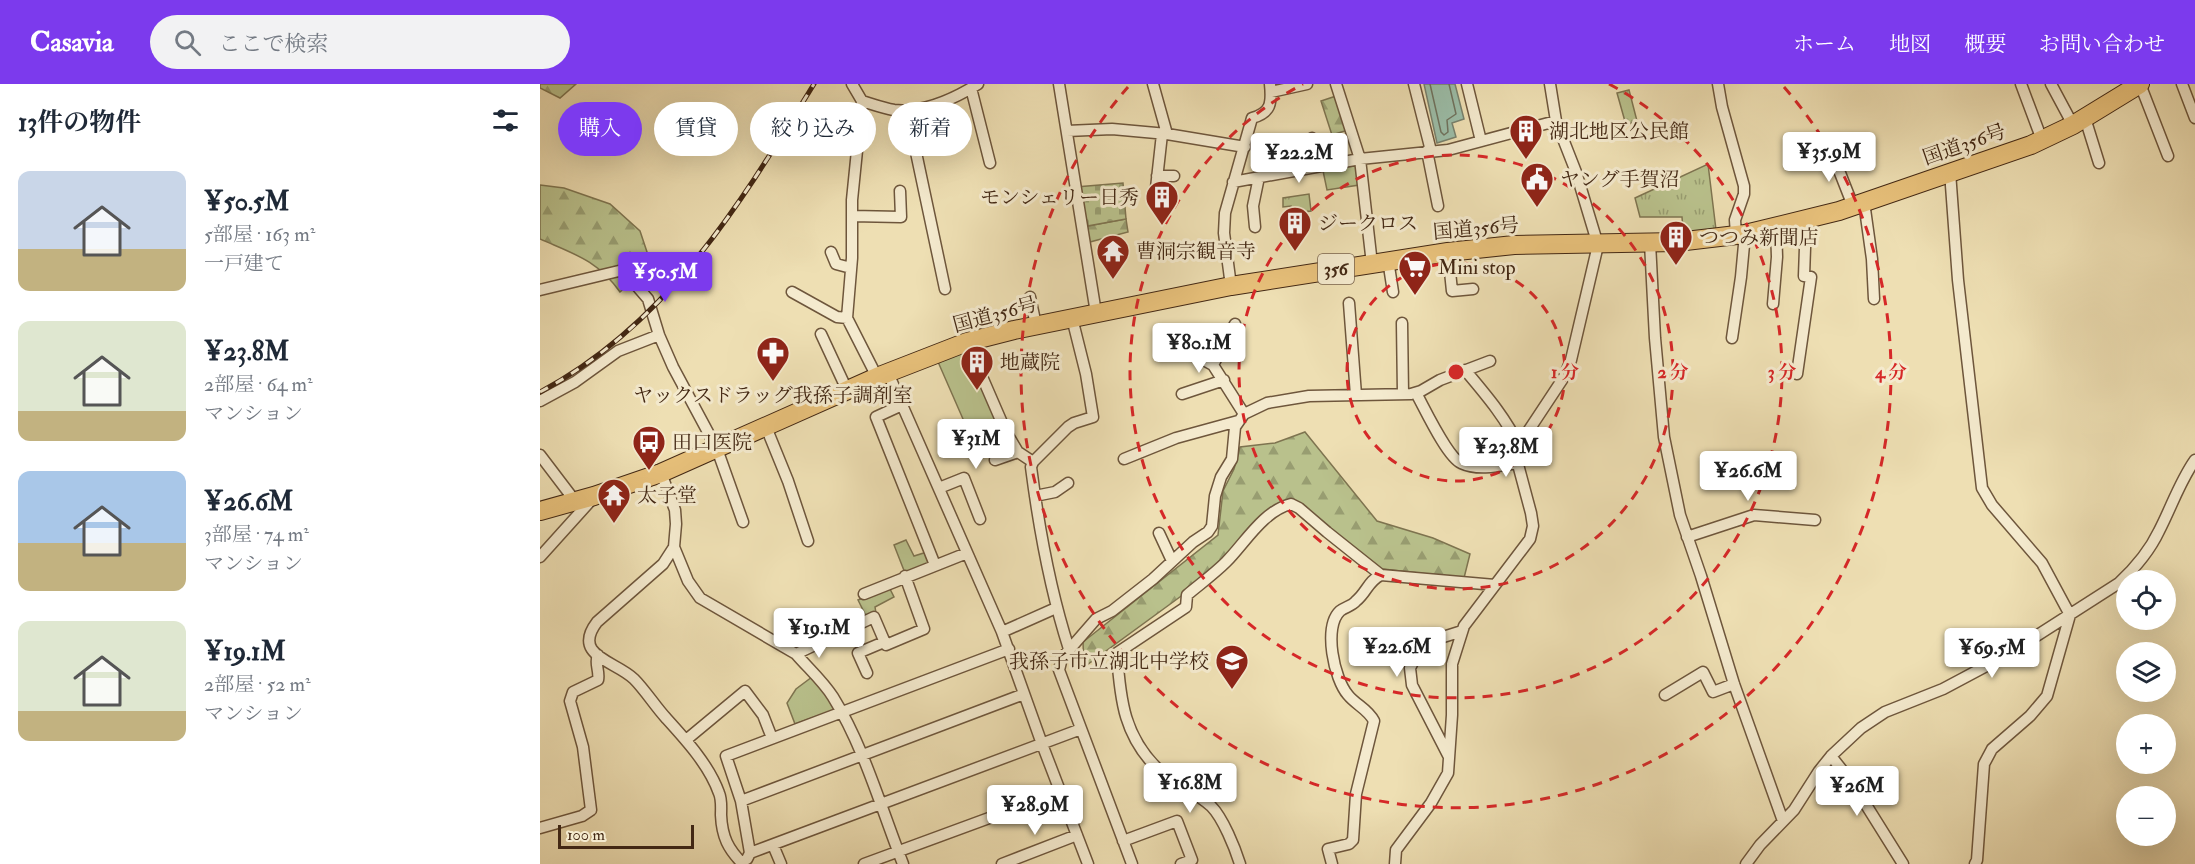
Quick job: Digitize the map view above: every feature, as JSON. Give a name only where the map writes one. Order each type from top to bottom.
[{"type":"highway","name":"国道356号","points":[[540,511],[594,496],[661,473],[882,375],[967,342],[1036,325],[1231,286],[1448,252],[1514,245],[1677,242],[1741,234],[1806,220],[2042,140],[2079,122],[2140,84]]},
{"type":"street","points":[[852,84],[862,101],[852,216],[847,318],[902,405],[939,488],[1009,649],[1088,864]]},
{"type":"street","points":[[1059,84],[1096,313]]},
{"type":"street","points":[[1153,84],[1164,134],[1155,188]]},
{"type":"street","points":[[1231,286],[1224,233],[1225,213],[1252,118],[1263,115],[1268,109],[1271,88],[1307,84]]},
{"type":"street","points":[[1336,84],[1360,159],[1380,262],[1393,292]]},
{"type":"street","points":[[1414,84],[1438,206]]},
{"type":"street","points":[[1467,84],[1481,141]]},
{"type":"street","points":[[1395,864],[1396,850],[1431,803],[1448,773],[1452,715],[1452,664],[1462,631],[1530,539],[1533,526],[1516,457],[1523,439],[1556,392],[1568,369],[1598,245],[1576,172],[1556,120],[1550,84]]},
{"type":"street","points":[[1718,84],[1722,107],[1744,186],[1744,194],[1735,220],[1741,234],[1741,277],[1732,338]]},
{"type":"street","points":[[2021,84],[2042,140]]},
{"type":"street","points":[[2051,84],[2079,122],[2099,163]]},
{"type":"street","points":[[2140,84],[2168,156]]},
{"type":"street","points":[[2182,84],[2195,118]]},
{"type":"street","points":[[941,102],[974,86],[990,163]]},
{"type":"street","points":[[862,101],[888,108]]},
{"type":"street","points":[[1233,182],[1360,159],[1448,150],[1556,120]]},
{"type":"street","points":[[1067,131],[1112,129],[1164,134],[1245,147]]},
{"type":"street","points":[[1312,138],[1322,166]]},
{"type":"street","points":[[1831,150],[1858,204],[1872,259],[1874,299]]},
{"type":"street","points":[[917,156],[945,289]]},
{"type":"street","points":[[1950,172],[1958,280],[1982,488],[1992,505],[2042,563],[2070,615],[2047,696],[2030,717],[1992,749],[1984,764],[1975,864]]},
{"type":"street","points":[[1157,176],[1174,176]]},
{"type":"street","points":[[1255,227],[1253,206],[1258,177]]},
{"type":"street","points":[[852,216],[902,217],[900,191]]},
{"type":"street","points":[[1797,374],[1811,278],[1804,276],[1806,220]]},
{"type":"street","points":[[1773,304],[1777,257],[1776,226]]},
{"type":"street","points":[[1650,243],[1655,338],[1664,437],[1680,516],[1734,684],[1783,822]]},
{"type":"street","points":[[831,252],[836,264],[851,268]]},
{"type":"street","points":[[1448,252],[1452,291],[1473,289]]},
{"type":"street","points":[[540,290],[623,270],[648,299],[659,335],[673,367],[717,449],[743,522]]},
{"type":"street","points":[[792,292],[837,317],[847,318]]},
{"type":"street","points":[[1030,297],[1036,325]]},
{"type":"street","points":[[1349,303],[1355,318],[1356,395]]},
{"type":"street","points":[[1069,650],[1056,608],[1039,529],[1031,467],[1033,462],[1068,427],[1093,417],[1086,374],[1072,318]]},
{"type":"street","points":[[1402,323],[1403,394]]},
{"type":"street","points":[[1212,364],[1234,324]]},
{"type":"street","points":[[821,334],[847,390]]},
{"type":"street","points":[[540,401],[575,382],[618,351],[659,335]]},
{"type":"street","points":[[967,342],[1006,432],[1018,452],[1033,462]]},
{"type":"street","points":[[1180,347],[1212,364],[1224,380],[1241,418]]},
{"type":"street","points":[[1124,459],[1176,438],[1241,418],[1267,403],[1309,396],[1416,393],[1440,380],[1490,361]]},
{"type":"street","points":[[1465,370],[1501,414],[1520,448]]},
{"type":"street","points":[[1182,394],[1224,380]]},
{"type":"street","points":[[1416,393],[1449,452],[1459,463],[1493,467],[1516,463]]},
{"type":"street","points":[[902,405],[876,417],[935,565]]},
{"type":"street","points":[[1131,864],[1059,670],[1059,664],[1096,619],[1112,611],[1193,542],[1208,532],[1212,526],[1215,496],[1221,477],[1232,459],[1235,427],[1241,418]]},
{"type":"street","points":[[766,427],[788,481],[808,541]]},
{"type":"street","points":[[994,460],[1018,452]]},
{"type":"street","points":[[540,455],[576,501]]},
{"type":"street","points":[[1746,864],[1760,845],[1794,810],[1831,756],[1856,733],[1880,716],[1977,672],[2105,593],[2129,573],[2158,533],[2195,460]]},
{"type":"street","points":[[661,473],[675,510],[674,547],[688,581],[700,598],[796,654],[827,689],[841,711],[862,756],[903,864]]},
{"type":"street","points":[[939,488],[964,478],[980,519]]},
{"type":"street","points":[[1035,496],[1055,492],[1068,483]]},
{"type":"street","points":[[540,557],[594,496]]},
{"type":"street","points":[[1237,861],[1212,808],[1160,771],[1142,750],[1124,716],[1117,653],[1186,607],[1187,595],[1227,562],[1251,531],[1284,506],[1291,504],[1299,508],[1381,575]]},
{"type":"street","points":[[1687,537],[1754,515],[1815,520]]},
{"type":"street","points":[[1159,532],[1172,561]]},
{"type":"street","points":[[674,547],[663,564],[597,622],[590,631],[588,639],[593,652],[636,680],[649,699],[686,740],[717,787],[724,839],[729,850],[744,864],[750,853],[741,801],[726,756],[1009,649]]},
{"type":"street","points":[[864,594],[967,553]]},
{"type":"street","points":[[1332,864],[1328,849],[1349,844],[1353,840],[1356,794],[1374,721],[1370,714],[1349,697],[1335,673],[1332,640],[1339,612],[1355,603],[1372,579],[1381,575],[1495,585]]},
{"type":"street","points":[[796,654],[874,617],[886,645],[924,629],[905,576]]},
{"type":"street","points":[[1002,632],[1056,608]]},
{"type":"street","points":[[1449,758],[1412,685],[1410,668],[1417,654],[1437,639],[1462,631]]},
{"type":"street","points":[[867,673],[858,653],[884,642]]},
{"type":"street","points":[[540,828],[582,816],[591,810],[584,747],[570,701],[573,692],[598,680],[597,655]]},
{"type":"street","points":[[1665,695],[1703,672],[1713,692],[1734,684]]},
{"type":"street","points":[[686,740],[746,691],[763,715],[772,738]]},
{"type":"street","points":[[741,801],[1024,694]]},
{"type":"street","points":[[750,853],[1081,729]]},
{"type":"street","points":[[1831,756],[1853,784],[1903,864]]},
{"type":"street","points":[[864,864],[1060,792]]},
{"type":"street","points":[[1124,841],[1178,821],[1192,860],[1181,864]]},
{"type":"street","points":[[1002,864],[1077,835]]},
{"type":"street","points":[[773,845],[781,864]]},
{"type":"green space","points":[[540,84],[576,84],[560,98],[540,88]]},
{"type":"green space","points":[[1629,90],[1637,121],[1626,125],[1617,93]]},
{"type":"green space","points":[[1339,95],[1351,129],[1332,135],[1321,101]]},
{"type":"green space","points":[[1360,159],[1359,185],[1327,190],[1322,166]]},
{"type":"green space","points":[[1708,164],[1717,238],[1684,242],[1682,217],[1640,217],[1635,198]]},
{"type":"green space","points":[[1123,183],[1126,219],[1082,227],[1076,187]]},
{"type":"green space","points":[[540,185],[564,188],[610,204],[640,231],[648,255],[635,279],[620,292],[594,265],[540,239]]},
{"type":"green space","points":[[1309,194],[1311,211],[1291,214],[1291,206],[1283,207],[1283,198]]},
{"type":"green space","points":[[1126,219],[1128,232],[1086,243],[1082,227]]},
{"type":"green space","points":[[967,342],[1000,420],[970,435],[935,355]]},
{"type":"green space","points":[[1305,432],[1377,521],[1433,538],[1470,554],[1464,578],[1374,568],[1294,506],[1276,509],[1199,583],[1084,667],[1083,642],[1218,535],[1223,491],[1234,469],[1240,447],[1275,443]]},
{"type":"green space","points":[[906,540],[914,556],[927,552],[932,563],[905,573],[894,545]]},
{"type":"green space","points":[[889,587],[894,597],[875,607],[876,613],[866,616],[858,600]]},
{"type":"green space","points":[[812,677],[837,709],[795,724],[787,703],[796,689]]},
{"type":"water","points":[[1424,84],[1455,84],[1464,119],[1452,123],[1456,137],[1437,143]]},
{"type":"railway","points":[[540,392],[585,364],[626,332],[697,258],[758,173],[814,84]]},
{"type":"place","name":"湖北地区公民館","points":[[1526,160]]},
{"type":"place","name":"ヤング手賀沼","points":[[1537,208]]},
{"type":"place","name":"モンシェリー日秀","points":[[1162,226]]},
{"type":"place","name":"ジークロス","points":[[1295,252]]},
{"type":"place","name":"つつみ新聞店","points":[[1676,266]]},
{"type":"place","name":"曹洞宗観音寺","points":[[1113,280]]},
{"type":"place","name":"Mini stop","points":[[1415,296]]},
{"type":"place","name":"ヤックスドラッグ我孫子調剤室","points":[[773,382]]},
{"type":"place","name":"地蔵院","points":[[977,391]]},
{"type":"place","name":"田口医院","points":[[649,471]]},
{"type":"place","name":"太子堂","points":[[614,524]]},
{"type":"place","name":"我孫子市立湖北中学校","points":[[1232,690]]}]
